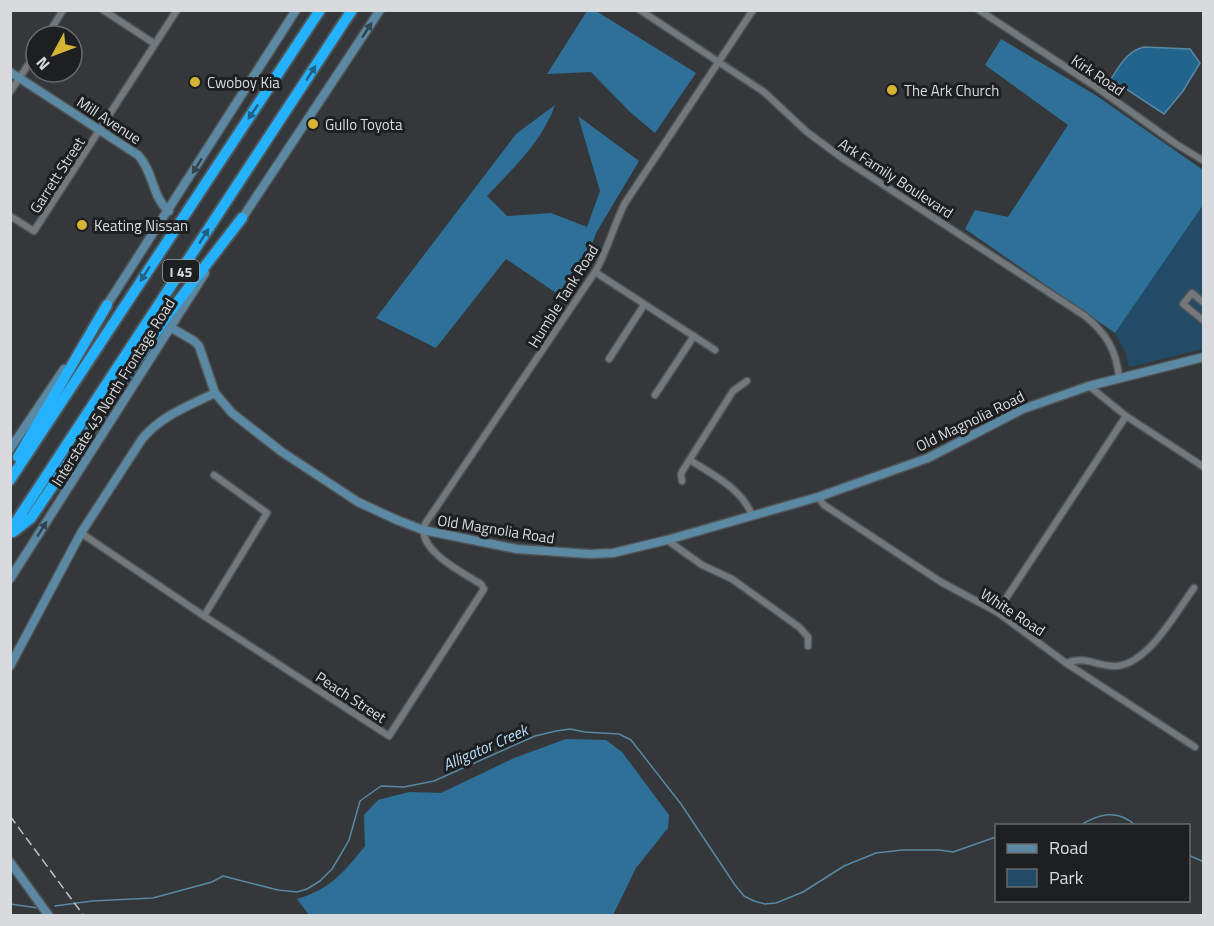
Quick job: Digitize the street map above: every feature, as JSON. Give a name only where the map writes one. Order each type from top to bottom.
[{"type":"highway","name":"I 45","points":[[10,480],[320,10]]},
{"type":"highway","name":"I 45","points":[[10,532],[352,10]]},
{"type":"highway","points":[[10,532],[31,518],[169,313],[242,218]]},
{"type":"highway","points":[[10,470],[107,305]]},
{"type":"street","points":[[54,24],[63,10]]},
{"type":"street","points":[[103,10],[155,44]]},
{"type":"street","name":"Garrett Street","points":[[10,216],[34,231],[177,10]]},
{"type":"street","points":[[10,449],[169,211],[296,10]]},
{"type":"street","name":"Interstate 45 North Frontage Road","points":[[10,579],[171,327],[380,10]]},
{"type":"street","name":"Ark Family Boulevard","points":[[640,10],[764,92],[826,147],[1093,322],[1112,345],[1116,355],[1119,378]]},
{"type":"street","name":"Humble Tank Road","points":[[423,530],[594,272],[609,245],[625,203],[753,10]]},
{"type":"street","name":"Kirk Road","points":[[979,10],[1203,161]]},
{"type":"street","name":"Mill Avenue","points":[[10,72],[101,130],[144,162],[161,205],[169,211]]},
{"type":"street","points":[[10,92],[24,72]]},
{"type":"street","points":[[594,272],[715,350]]},
{"type":"street","points":[[1203,303],[1192,293],[1183,304],[1203,321]]},
{"type":"street","points":[[609,359],[644,305]]},
{"type":"street","points":[[10,666],[81,533],[141,439],[153,426],[170,415],[215,393],[199,346],[171,327]]},
{"type":"street","points":[[655,395],[694,336]]},
{"type":"street","name":"Old Magnolia Road","points":[[215,393],[232,413],[316,476],[358,502],[423,530],[517,549],[572,554],[613,553],[818,497],[928,458],[1023,409],[1089,386],[1203,357]]},
{"type":"street","points":[[682,482],[681,474],[733,391],[747,381]]},
{"type":"street","points":[[1089,386],[1126,417],[1203,467]]},
{"type":"street","points":[[997,612],[1126,417]]},
{"type":"street","points":[[690,460],[738,493],[747,503],[752,515]]},
{"type":"street","points":[[204,616],[267,513],[214,475]]},
{"type":"street","name":"White Road","points":[[818,497],[824,505],[941,582],[997,612],[1066,663],[1196,747]]},
{"type":"street","name":"Peach Street","points":[[81,533],[389,736],[484,589],[481,584],[433,550],[425,539],[423,530]]},
{"type":"street","points":[[667,540],[702,565],[732,579],[799,627],[808,637],[808,646]]},
{"type":"street","points":[[1066,663],[1078,659],[1116,666],[1133,661],[1149,650],[1194,588]]},
{"type":"street","points":[[10,862],[48,915]]},
{"type":"green space","points":[[1203,205],[1203,349],[1129,367],[1125,351],[1115,333]]},
{"type":"shaded area","points":[[587,11],[596,11],[696,73],[655,133],[630,112],[591,72],[547,74]]},
{"type":"shaded area","points":[[1001,39],[1097,96],[1203,170],[1203,205],[1115,333],[965,229],[975,210],[1008,217],[1068,125],[985,65]]},
{"type":"shaded area","points":[[1144,47],[1190,49],[1200,63],[1183,91],[1164,114],[1111,79],[1128,55]]},
{"type":"shaded area","points":[[555,105],[535,143],[487,196],[507,216],[551,213],[587,227],[600,191],[578,116],[639,161],[596,233],[584,268],[568,301],[506,259],[436,348],[376,318],[516,134]]},
{"type":"shaded area","points":[[566,739],[606,740],[622,752],[669,815],[668,828],[636,868],[613,915],[309,915],[297,899],[319,890],[336,879],[365,846],[364,815],[378,800],[409,792],[441,793],[514,758]]},
{"type":"waterway","name":"Alligator Creek","points":[[55,906],[92,901],[153,898],[212,882],[223,876],[278,890],[297,892],[307,889],[320,881],[332,869],[349,840],[360,801],[381,786],[404,787],[434,781],[535,736],[570,729],[619,734],[631,740],[681,804],[735,885],[744,896],[765,904],[776,903],[803,892],[844,866],[876,853],[902,850],[953,852],[995,837]]},
{"type":"waterway","name":"Alligator Creek","points":[[1082,824],[1093,818],[1108,815],[1122,817],[1134,824]]},
{"type":"waterway","name":"Alligator Creek","points":[[1190,856],[1204,862]]},
{"type":"waterway","name":"Alligator Creek","points":[[10,904],[38,908]]},
{"type":"railway","points":[[10,816],[84,916]]},
{"type":"place","name":"Cwoboy Kia","points":[[195,82]]},
{"type":"place","name":"The Ark Church","points":[[892,90]]},
{"type":"place","name":"Gullo Toyota","points":[[313,124]]},
{"type":"place","name":"Keating Nissan","points":[[82,225]]}]
